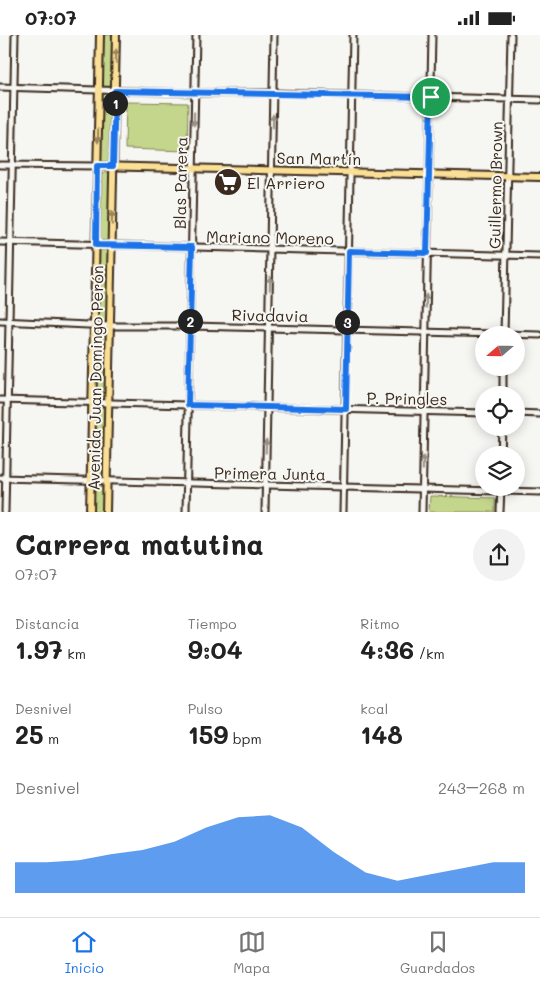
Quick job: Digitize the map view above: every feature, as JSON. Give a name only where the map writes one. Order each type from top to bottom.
[{"type":"main road","name":"Avenida Juan Domingo Perón","points":[[90,512],[100,35]]},
{"type":"main road","name":"Avenida Juan Domingo Perón","points":[[106,512],[116,35]]},
{"type":"main road","name":"San Martín","points":[[97,166],[540,177]]},
{"type":"street","points":[[5,512],[3,478],[7,400],[16,35]]},
{"type":"street","name":"Blas Parera","points":[[186,512],[196,35]]},
{"type":"street","points":[[265,512],[274,35]]},
{"type":"street","points":[[343,512],[353,35]]},
{"type":"street","points":[[422,512],[432,35]]},
{"type":"street","name":"Guillermo Brown","points":[[504,326],[510,35]]},
{"type":"street","points":[[0,87],[540,100]]},
{"type":"street","points":[[0,165],[97,166]]},
{"type":"street","name":"Mariano Moreno","points":[[0,242],[540,256]]},
{"type":"street","name":"Rivadavia","points":[[0,321],[94,325],[475,333]]},
{"type":"street","name":"Rivadavia","points":[[525,335],[540,335]]},
{"type":"street","name":"P. Pringles","points":[[0,400],[475,413]]},
{"type":"street","points":[[525,413],[540,414]]},
{"type":"street","name":"Primera Junta","points":[[3,478],[265,486],[475,489]]},
{"type":"street","name":"Primera Junta","points":[[525,491],[540,493]]},
{"type":"street","points":[[500,512],[501,496]]},
{"type":"green space","points":[[101,35],[114,35],[113,88],[100,88]]},
{"type":"green space","points":[[101,93],[112,93],[111,162],[108,164],[101,164],[99,158]]},
{"type":"green space","points":[[126,102],[188,103],[187,151],[125,149]]},
{"type":"green space","points":[[107,172],[111,175],[109,244],[98,243],[100,175]]},
{"type":"green space","points":[[98,250],[110,250],[108,323],[96,323]]},
{"type":"green space","points":[[96,329],[108,329],[106,401],[94,401]]},
{"type":"green space","points":[[95,407],[106,407],[104,480],[93,480]]},
{"type":"green space","points":[[92,486],[103,486],[103,512],[92,512]]},
{"type":"green space","points":[[430,496],[495,498],[495,512],[429,512]]},
{"type":"place","name":"El Arriero","points":[[228,182]]},
{"type":"route","points":[[115,91],[431,97],[427,253],[349,251],[346,409],[188,405],[192,247],[96,245],[97,166],[113,166],[115,91]]}]
